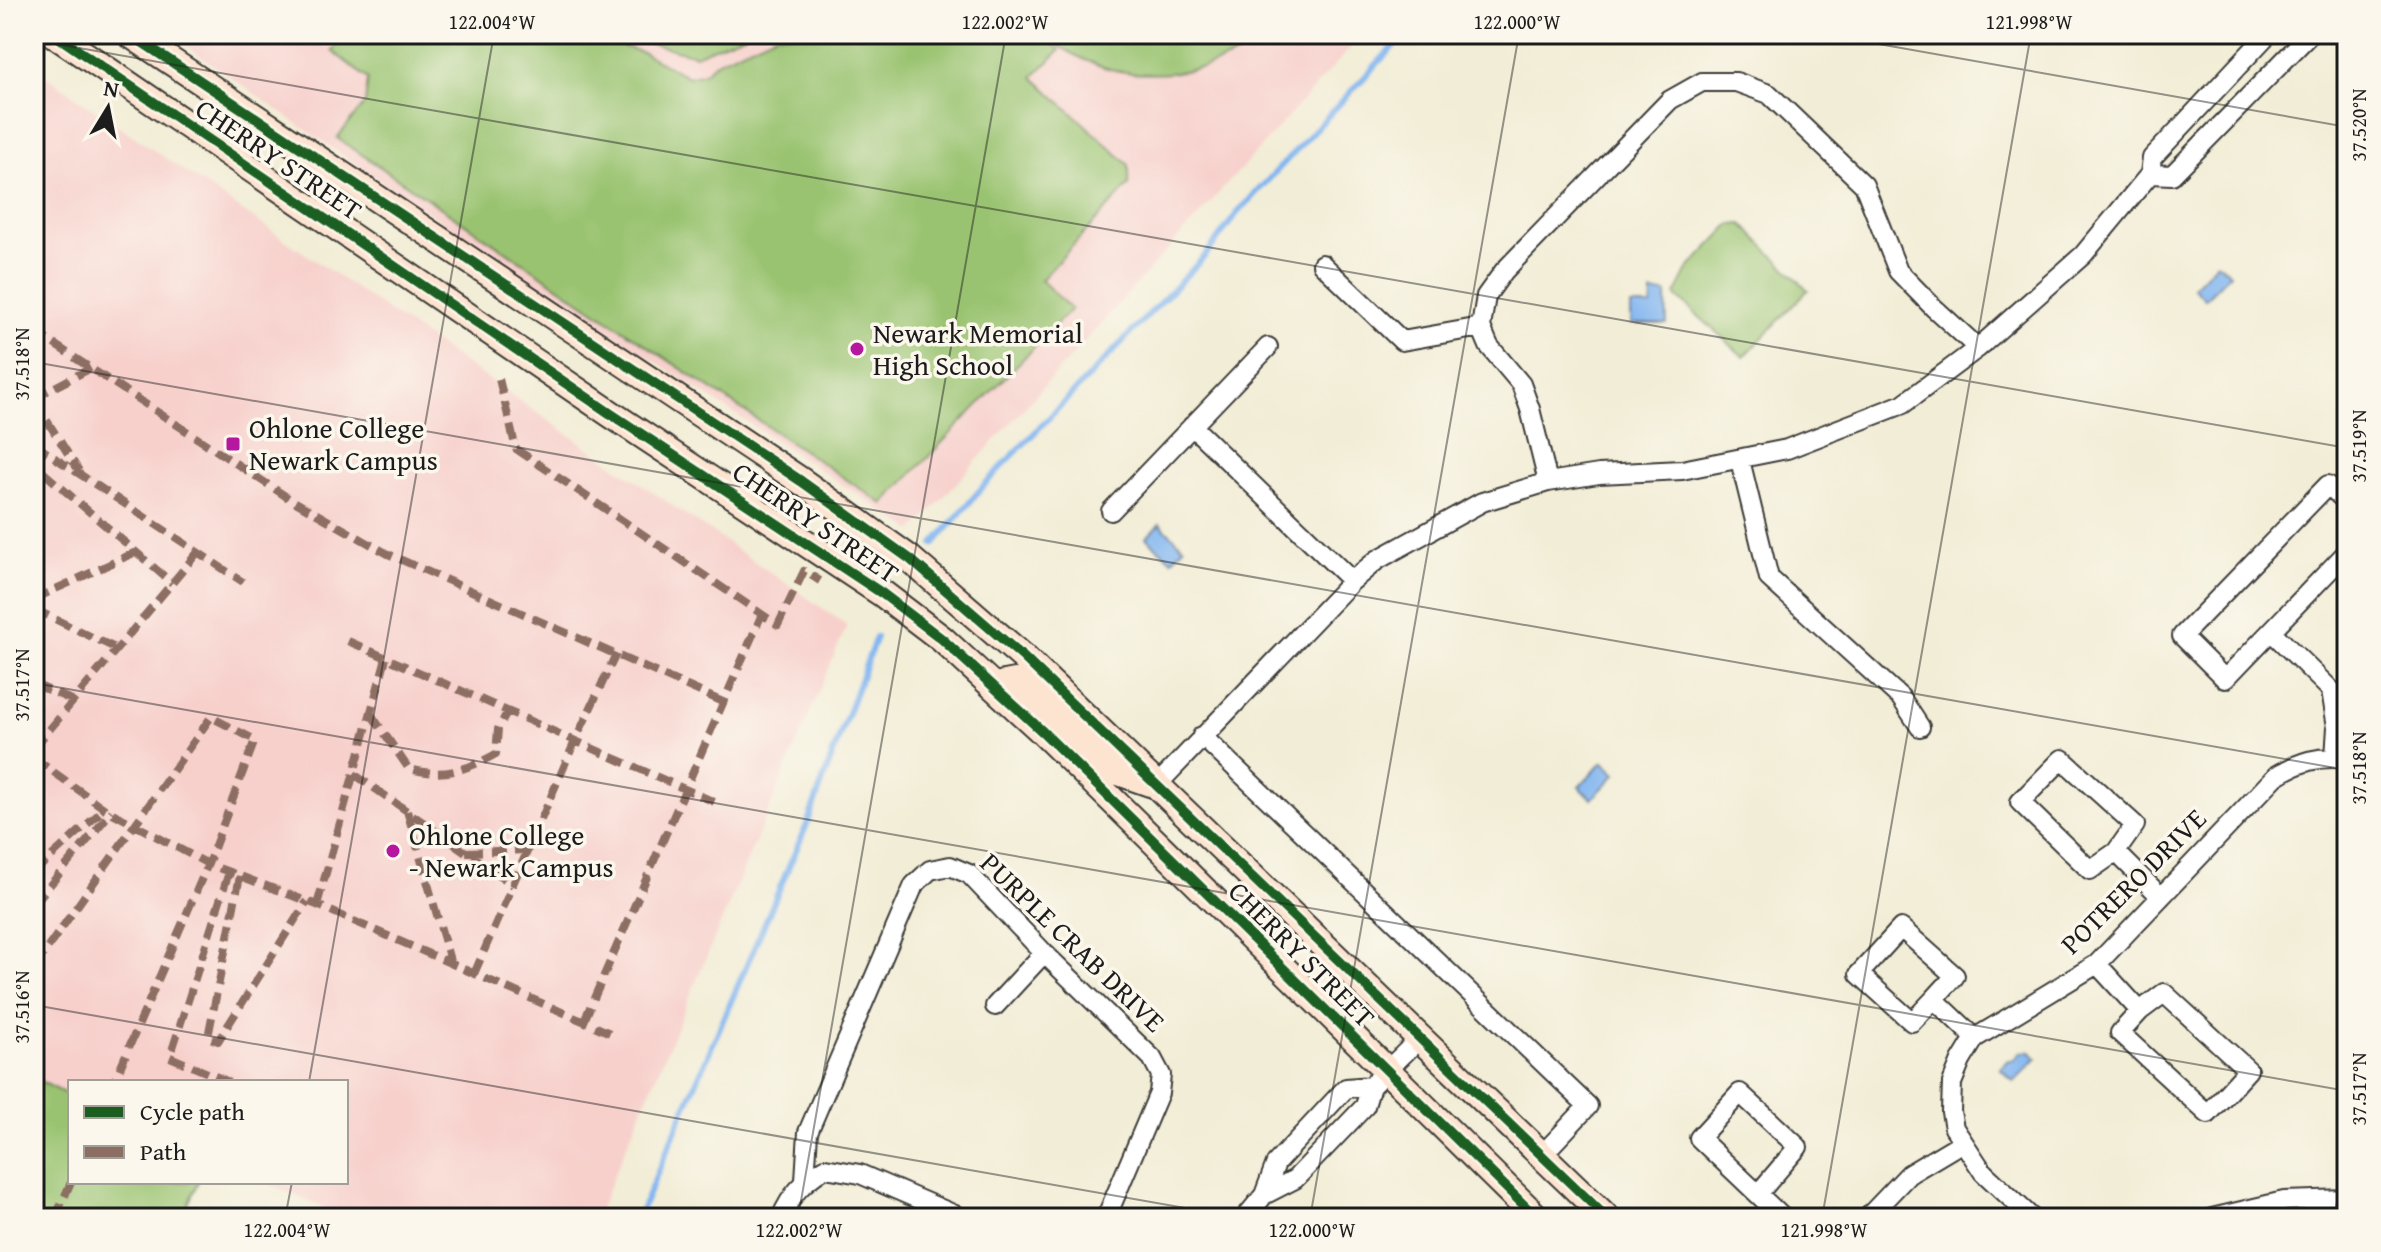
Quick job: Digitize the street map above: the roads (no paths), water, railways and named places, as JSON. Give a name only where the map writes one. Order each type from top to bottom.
[{"type":"main road","name":"CHERRY STREET","points":[[54,34],[598,405],[883,594],[942,639],[995,686],[1379,1079],[1537,1218]]},
{"type":"main road","name":"CHERRY STREET","points":[[130,34],[801,481],[910,559],[1022,656],[1607,1218]]},
{"type":"main road","points":[[995,686],[1015,682],[1025,686],[1113,770],[1157,785]]},
{"type":"street","points":[[1157,785],[1352,581],[1377,560],[1482,502],[1548,482],[1599,474],[1682,470],[1740,460],[1787,449],[1903,404],[1978,348],[2083,255],[2150,174],[2152,158],[2268,34]]},
{"type":"street","points":[[2150,174],[2172,175],[2310,34]]},
{"type":"street","points":[[1548,482],[1521,384],[1489,346],[1481,327],[1486,296],[1504,271],[1670,100],[1702,82],[1736,82],[1769,94],[1864,185],[1898,271],[1978,348]]},
{"type":"street","points":[[1322,264],[1402,341],[1481,327]]},
{"type":"street","points":[[1111,511],[1268,347]]},
{"type":"street","points":[[1192,426],[1352,581]]},
{"type":"street","points":[[1740,460],[1769,578],[1901,698],[1920,727]]},
{"type":"street","points":[[2347,502],[2328,485],[2182,636],[2225,679],[2347,552]]},
{"type":"street","points":[[2272,632],[2331,690],[2341,758]]},
{"type":"street","points":[[1202,736],[1588,1106],[1542,1155]]},
{"type":"street","name":"POTRERO DRIVE","points":[[1975,1038],[2097,964],[2276,776],[2294,765],[2315,758],[2341,758]]},
{"type":"street","points":[[2062,759],[2135,825],[2116,852],[2090,870],[2020,802],[2062,759]]},
{"type":"street","points":[[2116,852],[2161,897]]},
{"type":"street","name":"PURPLE CRAB DRIVE","points":[[805,1180],[808,1132],[914,885],[930,870],[950,866],[969,874],[1044,953],[1152,1058],[1161,1075],[1159,1093],[1106,1218]]},
{"type":"street","points":[[1901,928],[1955,976],[1934,999],[1912,1022],[1859,974],[1901,928]]},
{"type":"street","points":[[995,1006],[1044,953]]},
{"type":"street","points":[[2097,964],[2140,1011]]},
{"type":"street","points":[[2164,993],[2248,1070],[2208,1114],[2120,1033],[2140,1011],[2164,993]]},
{"type":"street","points":[[1934,999],[1975,1038],[1952,1083],[1951,1112],[1961,1143],[1983,1172],[2032,1218]]},
{"type":"street","points":[[1264,1195],[1295,1179],[1365,1106],[1379,1079],[1420,1038]]},
{"type":"street","points":[[1245,1218],[1264,1195],[1276,1163],[1346,1088],[1379,1079]]},
{"type":"street","points":[[1758,1194],[1798,1147],[1740,1093],[1699,1138],[1783,1218]]},
{"type":"street","points":[[1870,1217],[1909,1174],[1961,1143]]},
{"type":"street","points":[[781,1218],[789,1198],[805,1180],[825,1168],[860,1174],[962,1218]]},
{"type":"street","points":[[2212,1218],[2284,1201],[2347,1199]]},
{"type":"water","points":[[2217,262],[2230,274],[2205,299],[2193,287]]},
{"type":"water","points":[[1652,293],[1666,293],[1667,324],[1631,324],[1631,306],[1652,306]]},
{"type":"water","points":[[1160,524],[1184,547],[1172,560],[1146,538]]},
{"type":"water","points":[[1603,762],[1616,774],[1592,799],[1579,787]]},
{"type":"water","points":[[2029,1051],[2037,1058],[2014,1082],[2000,1068],[2008,1060]]},
{"type":"waterway","points":[[934,544],[986,483],[1205,256],[1238,212],[1405,34]]},
{"type":"waterway","points":[[638,1218],[806,827],[876,637]]},
{"type":"place","name":"Newark Memorial High School","points":[[857,349]]},
{"type":"place","name":"Ohlone College Newark Campus","points":[[233,444]]},
{"type":"place","name":"Ohlone College - Newark Campus","points":[[393,851]]}]
